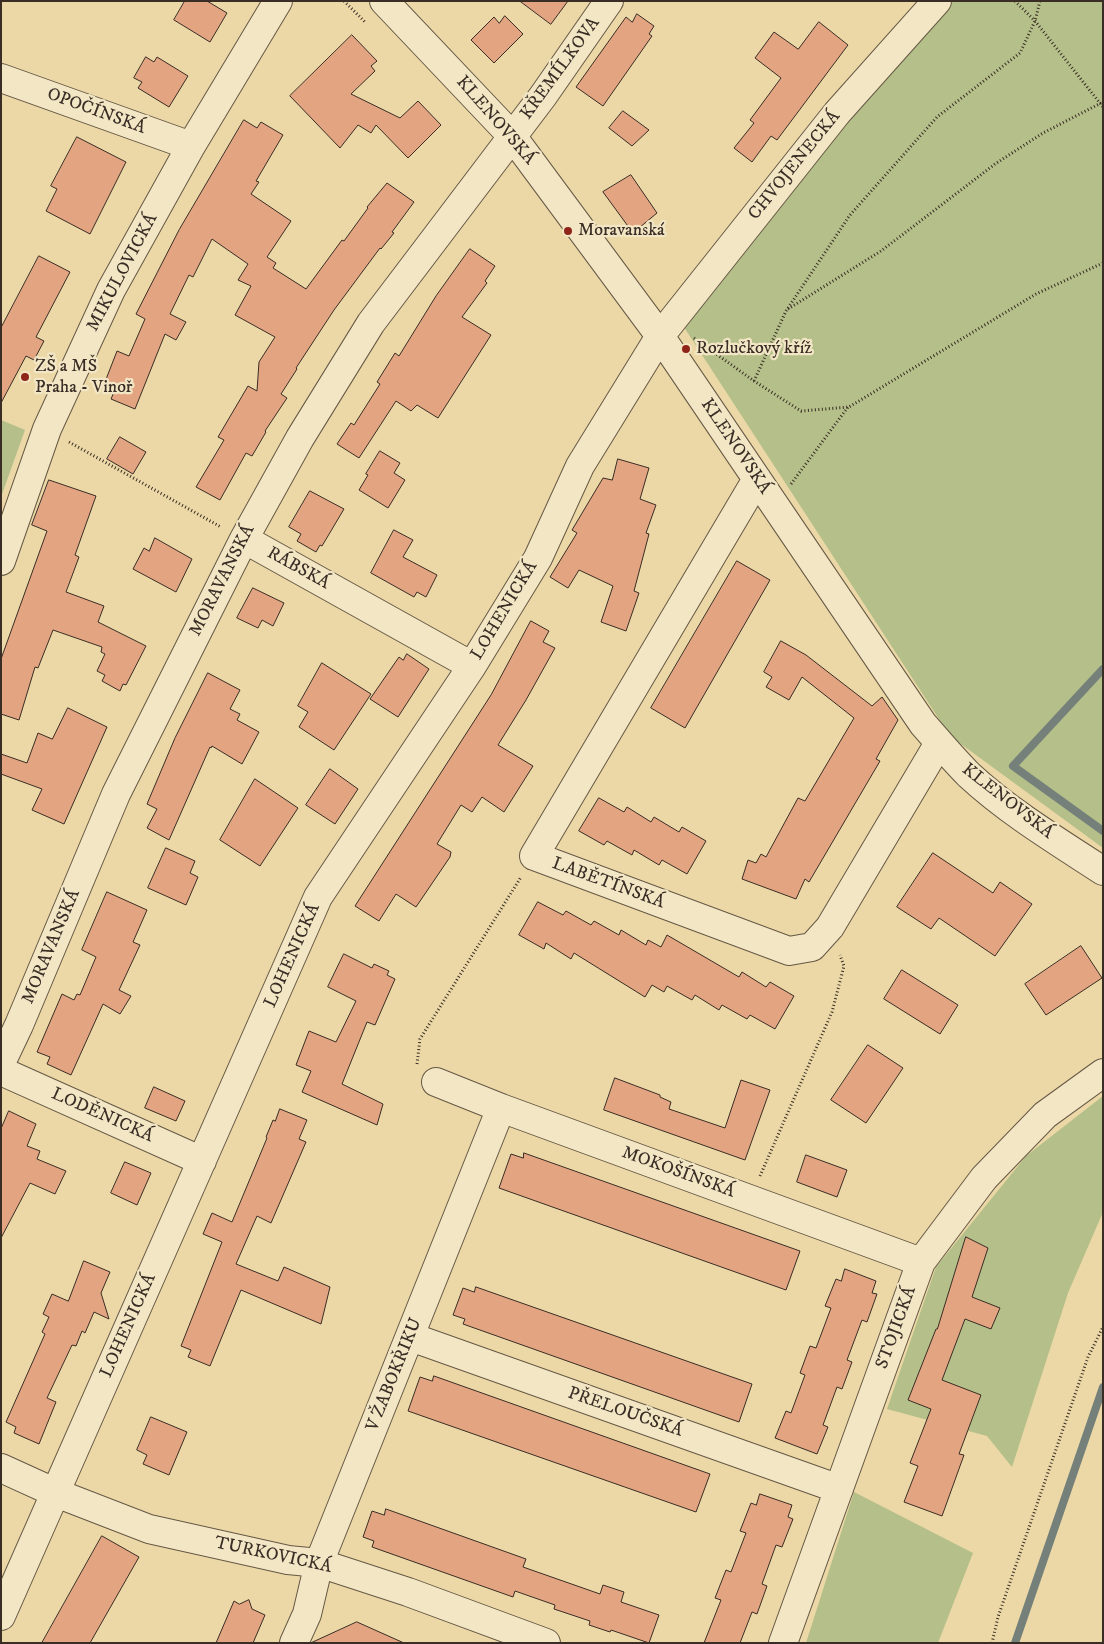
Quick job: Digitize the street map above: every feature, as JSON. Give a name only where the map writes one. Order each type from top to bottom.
[{"type":"street","name":"MIKULOVICKÁ","points":[[1,561],[47,429],[111,290],[191,146],[278,1]]},
{"type":"street","name":"KLENOVSKÁ","points":[[384,1],[512,136],[660,336],[923,724],[970,775],[999,800],[1049,836],[1103,871]]},
{"type":"street","name":"KŘEMÍLKOVA","points":[[512,136],[543,96],[609,1]]},
{"type":"street","name":"CHVOJENECKÁ","points":[[660,336],[837,113],[937,1]]},
{"type":"street","name":"OPOČÍNSKÁ","points":[[1,78],[191,146]]},
{"type":"street","name":"MORAVANSKÁ","points":[[1,1063],[19,1025],[116,794],[244,539],[300,438],[371,323],[512,136]]},
{"type":"street","name":"LOHENICKÁ","points":[[1,1616],[318,897],[472,666],[538,558],[580,466],[660,336]]},
{"type":"street","name":"LABĚTÍNSKÁ","points":[[757,479],[534,856],[789,951],[812,947],[830,928],[939,743]]},
{"type":"street","name":"RÁBSKÁ","points":[[244,539],[472,666]]},
{"type":"street","name":"LODĚNICKÁ","points":[[1,1071],[202,1161]]},
{"type":"street","name":"STOJICKÁ","points":[[783,1643],[921,1262],[984,1178],[1045,1115],[1103,1073]]},
{"type":"street","name":"MOKOŠÍNSKÁ","points":[[436,1082],[501,1108],[921,1262]]},
{"type":"street","name":"V ŽABOKŘIKU","points":[[294,1643],[307,1614],[319,1564],[501,1108]]},
{"type":"street","name":"PŘELOUČSKÁ","points":[[411,1337],[839,1489]]},
{"type":"street","name":"TURKOVICKÁ","points":[[1,1468],[56,1493],[149,1529],[288,1560],[319,1564],[408,1592],[546,1643]]},
{"type":"path","points":[[786,310],[881,251],[995,164],[1043,133],[1102,104],[1035,21],[1016,1]]},
{"type":"path","points":[[754,381],[786,310],[850,215],[937,117],[1020,53],[1035,21],[1040,1]]},
{"type":"path","points":[[775,506],[848,406],[1036,294],[1103,263]]},
{"type":"path","points":[[687,333],[754,381],[801,411],[848,406]]},
{"type":"path","points":[[47,429],[244,539]]},
{"type":"path","points":[[436,1082],[417,1065],[420,1039],[534,856]]},
{"type":"path","points":[[750,1199],[832,1012],[844,966],[830,928]]},
{"type":"path","points":[[992,1643],[998,1617],[1088,1357],[1103,1328]]},
{"type":"green space","points":[[953,1],[1103,1],[1103,848],[950,736],[678,318]]},
{"type":"green space","points":[[1,420],[25,430],[1,497]]},
{"type":"green space","points":[[1103,1096],[1103,1212],[1068,1293],[1012,1467],[987,1436],[887,1409],[936,1267],[1026,1156]]},
{"type":"green space","points":[[854,1492],[973,1553],[938,1643],[806,1643]]},
{"type":"building","points":[[185,1],[207,1],[227,13],[210,42],[174,20]]},
{"type":"building","points":[[520,1],[568,1],[551,24]]},
{"type":"building","points":[[637,14],[654,26],[649,34],[652,36],[603,106],[576,87],[626,17],[632,22]]},
{"type":"building","points":[[505,16],[523,34],[494,63],[471,40],[494,17],[499,23]]},
{"type":"building","points":[[819,22],[848,45],[777,140],[771,136],[752,162],[734,148],[754,123],[750,120],[781,78],[755,58],[774,32],[798,49]]},
{"type":"building","points":[[352,35],[377,61],[371,66],[375,71],[351,94],[400,118],[418,101],[441,125],[408,158],[376,125],[371,133],[358,125],[340,148],[290,96]]},
{"type":"building","points":[[146,57],[154,62],[157,57],[188,76],[169,107],[138,88],[142,82],[134,78]]},
{"type":"building","points":[[623,111],[649,130],[632,146],[609,128]]},
{"type":"building","points":[[244,120],[257,128],[261,122],[283,135],[256,181],[259,182],[251,194],[291,221],[267,257],[276,263],[273,268],[306,289],[387,183],[414,202],[392,232],[394,233],[380,248],[334,310],[296,368],[281,394],[287,398],[265,431],[252,456],[246,453],[220,500],[196,487],[224,440],[218,437],[248,386],[257,391],[259,362],[275,337],[235,315],[251,286],[238,280],[248,264],[212,239],[193,277],[189,275],[170,314],[186,322],[176,340],[165,334],[135,409],[111,399],[114,392],[103,387],[117,351],[129,356],[145,319],[136,314],[179,230]]},
{"type":"building","points":[[77,137],[126,162],[90,234],[46,211],[57,189],[51,186]]},
{"type":"building","points":[[631,175],[657,213],[633,233],[603,192]]},
{"type":"building","points":[[470,249],[495,266],[485,281],[487,283],[462,317],[491,335],[438,418],[417,405],[411,411],[396,401],[359,458],[337,444],[351,423],[354,425],[380,384],[377,382],[395,353],[399,356],[436,296]]},
{"type":"building","points":[[39,256],[70,272],[36,337],[44,341],[34,360],[26,356],[1,403],[1,328]]},
{"type":"building","points":[[120,437],[146,452],[133,474],[107,459]]},
{"type":"building","points":[[380,451],[400,463],[394,473],[405,480],[388,508],[359,490]]},
{"type":"building","points":[[618,459],[649,468],[640,499],[656,505],[646,533],[649,534],[634,591],[639,593],[626,631],[601,622],[613,586],[579,570],[568,588],[550,577],[577,533],[572,530],[603,478],[612,480]]},
{"type":"building","points":[[49,480],[96,496],[75,555],[79,557],[66,592],[104,606],[98,622],[146,646],[126,685],[123,684],[120,691],[102,681],[105,675],[97,671],[105,654],[101,652],[102,647],[53,630],[38,668],[35,667],[19,720],[1,714],[1,659],[47,531],[32,525]]},
{"type":"building","points":[[310,491],[344,509],[322,546],[320,545],[316,552],[297,541],[301,534],[289,527]]},
{"type":"building","points":[[394,530],[413,540],[403,557],[437,575],[426,597],[417,592],[414,597],[371,573]]},
{"type":"building","points":[[155,538],[192,559],[176,592],[133,569],[144,548],[149,551]]},
{"type":"building","points":[[737,561],[770,580],[685,728],[651,708]]},
{"type":"building","points":[[253,588],[284,603],[273,626],[262,620],[258,628],[237,618]]},
{"type":"building","points":[[531,621],[549,631],[543,642],[555,648],[498,745],[533,766],[504,812],[482,797],[472,812],[461,805],[437,844],[451,852],[450,857],[416,907],[396,894],[379,921],[355,906],[491,695]]},
{"type":"building","points":[[781,641],[806,655],[872,706],[882,697],[898,720],[876,759],[880,761],[809,882],[805,879],[796,899],[742,879],[748,860],[756,863],[761,854],[766,857],[798,798],[805,801],[854,718],[802,677],[789,700],[766,687],[772,677],[764,672]]},
{"type":"building","points":[[407,654],[429,669],[398,717],[370,699],[399,657],[403,660]]},
{"type":"building","points":[[322,663],[371,694],[334,750],[299,727],[308,712],[298,706]]},
{"type":"building","points":[[208,673],[240,690],[230,709],[240,714],[237,720],[259,732],[242,764],[212,746],[210,747],[169,840],[147,828],[157,809],[147,804],[175,738]]},
{"type":"building","points":[[68,708],[107,727],[64,824],[32,810],[42,789],[1,774],[1,754],[27,763],[38,733],[52,739]]},
{"type":"building","points":[[330,769],[358,789],[335,824],[306,805]]},
{"type":"building","points":[[255,779],[298,808],[260,866],[220,840]]},
{"type":"building","points":[[599,798],[624,812],[627,807],[651,822],[654,817],[679,832],[682,827],[706,841],[687,874],[662,860],[659,865],[634,850],[632,855],[607,841],[604,845],[579,831]]},
{"type":"building","points":[[166,848],[195,861],[190,873],[198,877],[186,905],[148,888]]},
{"type":"building","points":[[933,853],[993,893],[1000,882],[1032,904],[995,956],[939,918],[931,929],[897,907]]},
{"type":"building","points":[[107,892],[147,910],[133,942],[140,945],[119,990],[131,996],[120,1014],[103,1004],[71,1075],[47,1064],[50,1057],[37,1052],[62,994],[74,1000],[77,994],[80,995],[96,957],[82,950]]},
{"type":"building","points":[[538,902],[563,915],[566,911],[591,925],[594,921],[619,935],[621,930],[646,945],[648,940],[661,947],[667,935],[739,977],[742,972],[766,987],[770,982],[794,996],[775,1029],[750,1015],[747,1019],[722,1005],[719,1010],[695,995],[692,1000],[667,986],[664,992],[652,985],[645,997],[574,953],[571,959],[546,943],[544,949],[519,935]]},
{"type":"building","points":[[1081,946],[1102,978],[1046,1015],[1025,984]]},
{"type":"building","points":[[344,954],[372,968],[374,964],[389,971],[387,975],[395,979],[375,1025],[367,1022],[342,1084],[383,1104],[377,1125],[302,1092],[311,1071],[296,1065],[309,1031],[336,1042],[356,1001],[328,987]]},
{"type":"building","points":[[902,970],[958,1005],[940,1034],[884,999]]},
{"type":"building","points":[[868,1045],[903,1068],[866,1123],[831,1100]]},
{"type":"building","points":[[615,1078],[660,1095],[660,1097],[671,1102],[669,1109],[725,1128],[741,1080],[770,1090],[745,1160],[604,1110]]},
{"type":"building","points":[[154,1087],[185,1101],[176,1121],[145,1108]]},
{"type":"building","points":[[280,1109],[307,1120],[299,1139],[306,1142],[271,1223],[257,1216],[236,1264],[278,1281],[284,1267],[330,1287],[321,1324],[241,1290],[210,1366],[188,1357],[191,1350],[181,1346],[222,1242],[203,1234],[212,1213],[232,1222],[273,1120],[275,1121]]},
{"type":"building","points":[[9,1111],[36,1124],[27,1146],[40,1151],[37,1159],[66,1171],[55,1194],[30,1183],[1,1238],[1,1129]]},
{"type":"building","points":[[524,1153],[800,1251],[786,1290],[499,1188],[511,1154],[523,1158]]},
{"type":"building","points":[[806,1155],[847,1170],[837,1197],[797,1182]]},
{"type":"building","points":[[125,1162],[151,1173],[137,1205],[111,1193]]},
{"type":"building","points":[[966,1237],[988,1248],[972,1297],[1000,1308],[991,1329],[965,1319],[942,1380],[981,1395],[959,1454],[964,1455],[942,1516],[904,1502],[918,1466],[910,1463],[931,1409],[908,1400],[937,1329]]},
{"type":"building","points":[[84,1261],[110,1272],[101,1293],[109,1319],[94,1312],[85,1333],[82,1331],[76,1346],[72,1345],[47,1398],[56,1402],[39,1444],[14,1433],[16,1427],[6,1422],[45,1334],[42,1332],[49,1317],[43,1314],[52,1294],[68,1301]]},
{"type":"building","points":[[845,1269],[876,1281],[872,1293],[877,1294],[867,1322],[862,1320],[847,1360],[852,1362],[842,1389],[837,1387],[823,1425],[828,1427],[817,1454],[775,1438],[786,1411],[791,1413],[805,1375],[800,1373],[810,1346],[816,1348],[831,1308],[825,1306],[836,1279],[841,1281]]},
{"type":"building","points":[[476,1287],[752,1384],[739,1422],[463,1324],[465,1319],[453,1315],[463,1288],[474,1292]]},
{"type":"building","points":[[434,1376],[710,1474],[696,1512],[408,1411],[420,1377],[432,1381]]},
{"type":"building","points":[[151,1417],[187,1432],[169,1475],[143,1464],[147,1455],[137,1450]]},
{"type":"building","points":[[760,1494],[792,1505],[788,1517],[793,1519],[782,1547],[776,1545],[762,1584],[767,1586],[757,1614],[752,1612],[740,1643],[704,1643],[721,1600],[715,1598],[726,1570],[731,1572],[746,1533],[740,1531],[751,1503],[756,1505]]},
{"type":"building","points":[[386,1509],[526,1559],[523,1567],[600,1594],[603,1585],[624,1592],[621,1602],[659,1615],[649,1643],[611,1630],[610,1632],[589,1625],[590,1621],[554,1609],[555,1605],[515,1591],[513,1597],[372,1547],[374,1541],[363,1537],[372,1511],[384,1515]]},
{"type":"building","points":[[102,1536],[139,1557],[90,1643],[42,1643]]},
{"type":"building","points":[[249,1600],[252,1609],[265,1615],[253,1643],[216,1643],[234,1601],[239,1604]]},
{"type":"building","points":[[357,1622],[404,1643],[311,1643]]},
{"type":"waterway","points":[[1103,669],[1013,766],[1103,831]]},
{"type":"waterway","points":[[1015,1643],[1103,1387]]},
{"type":"place","name":"Moravanská","points":[[568,231]]},
{"type":"place","name":"Rozlučkový kříž","points":[[686,349]]},
{"type":"place","name":"ZŠ a MŠ Praha - Vinoř","points":[[25,377]]}]
